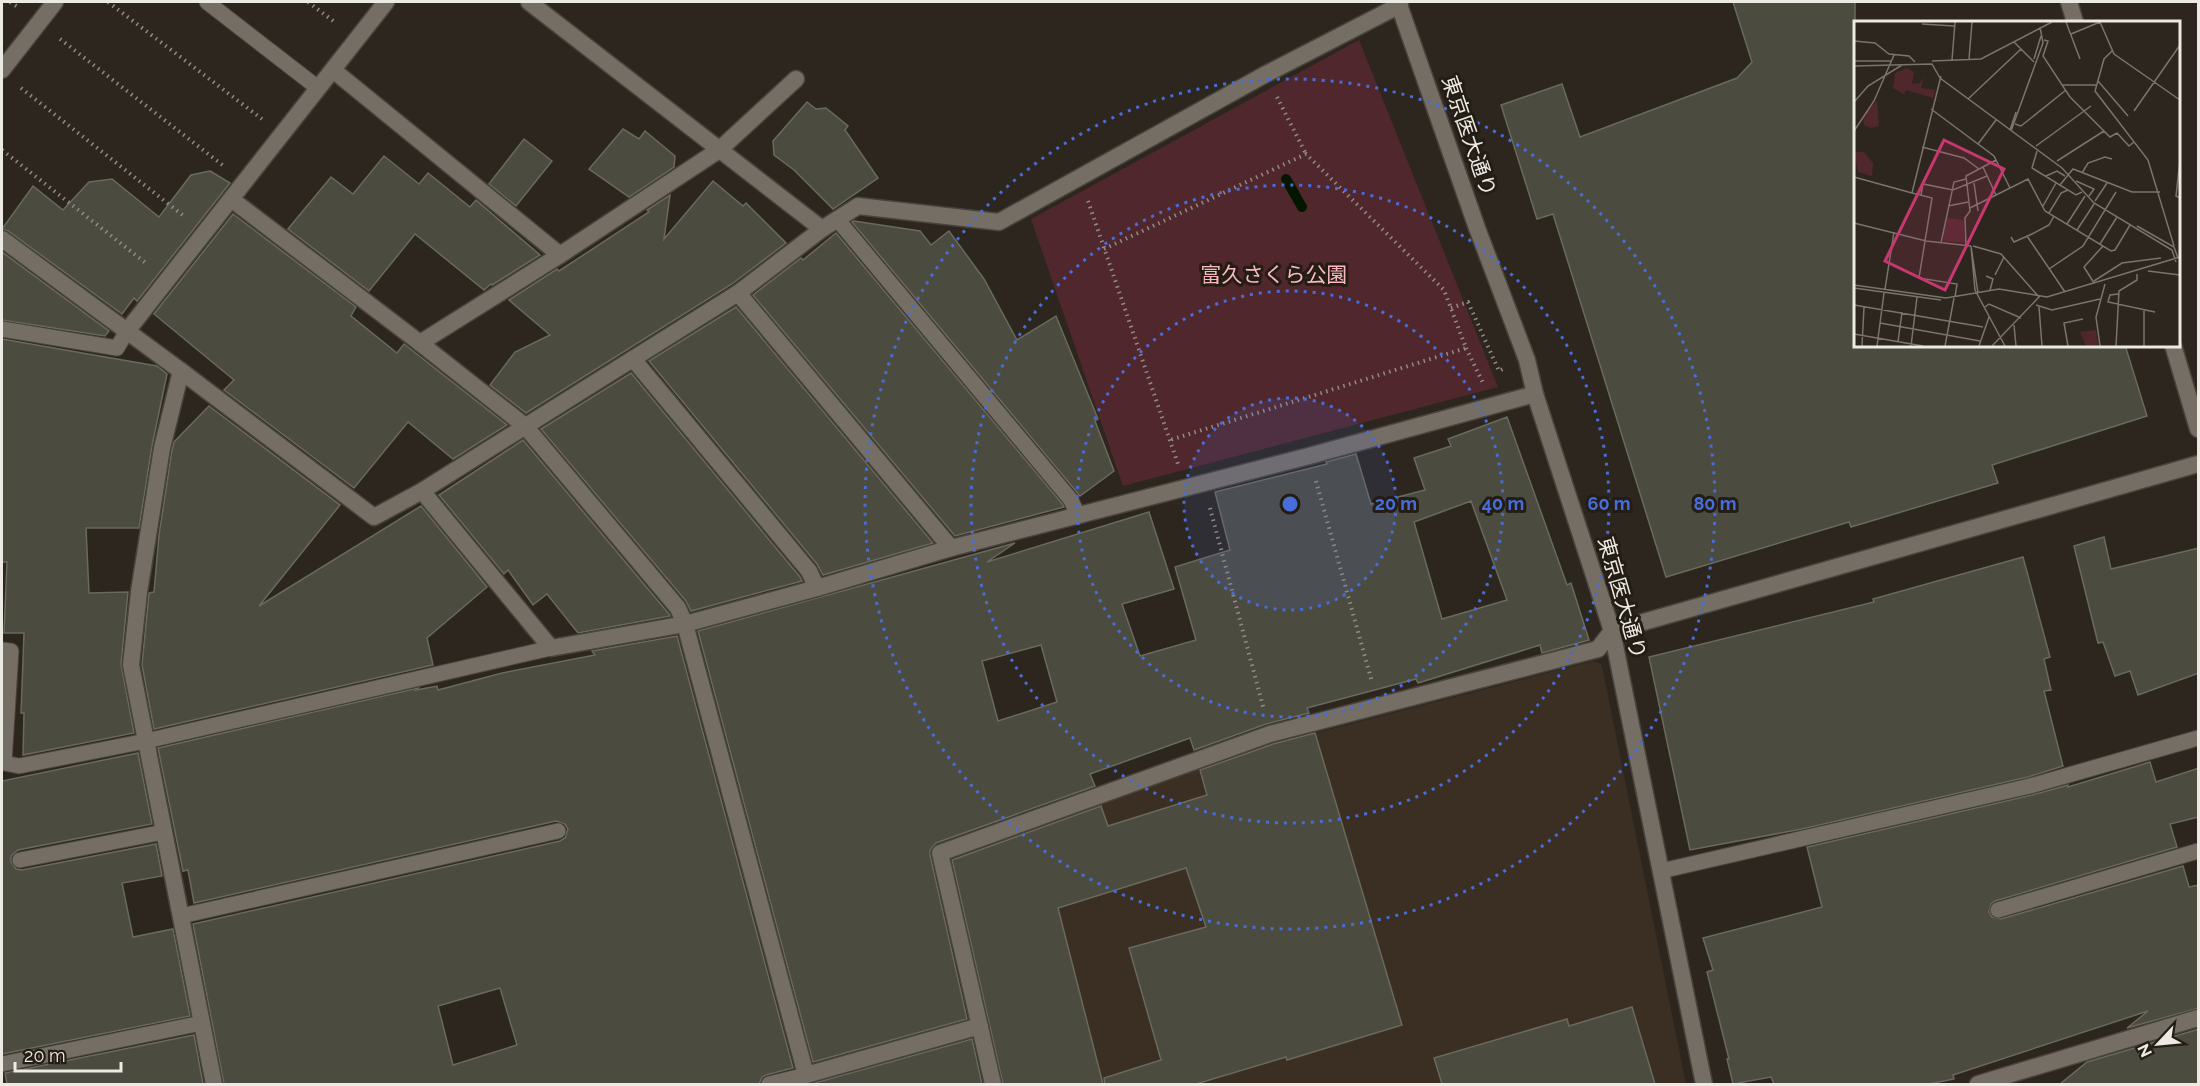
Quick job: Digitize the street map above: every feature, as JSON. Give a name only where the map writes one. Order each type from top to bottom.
[{"type":"street","points":[[2,70],[55,2]]},
{"type":"street","points":[[128,331],[386,2]]},
{"type":"street","points":[[529,2],[822,229]]},
{"type":"street","points":[[2068,2],[2075,21]]},
{"type":"street","points":[[2,239],[181,370],[374,517],[422,491],[738,293],[822,229],[858,206],[999,222],[1399,3]]},
{"type":"street","name":"東京医大通り","points":[[1399,3],[1477,228],[1527,360],[1535,394],[1612,631],[1704,1084]]},
{"type":"street","points":[[333,70],[560,255]]},
{"type":"street","points":[[420,342],[560,255],[719,150],[796,79]]},
{"type":"street","points":[[231,199],[420,342],[525,426],[678,608],[685,624],[806,1075],[980,1026]]},
{"type":"street","points":[[738,293],[951,548]]},
{"type":"street","points":[[2173,346],[2199,429]]},
{"type":"street","points":[[633,359],[809,571],[817,588]]},
{"type":"street","points":[[181,370],[162,448],[139,592],[131,665],[214,1084]]},
{"type":"street","points":[[422,491],[551,648],[685,624],[951,548],[1204,484],[1535,394]]},
{"type":"street","points":[[993,1084],[940,853],[1270,734],[1598,650],[1612,631],[2199,464]]},
{"type":"street","points":[[1978,1084],[2199,1018]]},
{"type":"lane","points":[[207,2],[318,88]]},
{"type":"lane","points":[[837,219],[1071,500],[1078,516]]},
{"type":"lane","points":[[2,329],[117,348],[128,331]]},
{"type":"lane","points":[[2,650],[10,651],[4,764],[19,766],[146,741],[551,648]]},
{"type":"lane","points":[[1661,871],[2030,786],[2199,738]]},
{"type":"lane","points":[[181,916],[558,831]]},
{"type":"lane","points":[[20,860],[164,832]]},
{"type":"lane","points":[[1998,910],[2199,851]]},
{"type":"lane","points":[[2,1064],[202,1023]]},
{"type":"lane","points":[[769,1084],[806,1075]]},
{"type":"path","points":[[10,2],[39,22],[244,182]]},
{"type":"path","points":[[108,2],[282,134]]},
{"type":"path","points":[[308,2],[356,39]]},
{"type":"path","points":[[1266,74],[1306,154],[1444,290],[1466,348],[1494,404]]},
{"type":"path","points":[[20,88],[205,232]]},
{"type":"path","points":[[2,150],[167,280]]},
{"type":"path","points":[[1104,249],[1306,154]]},
{"type":"path","points":[[1080,178],[1186,487]]},
{"type":"path","points":[[1451,308],[1468,302],[1499,371],[1527,360]]},
{"type":"path","points":[[1170,440],[1466,348]]},
{"type":"path","points":[[1309,456],[1378,706]]},
{"type":"path","points":[[1204,484],[1270,734]]},
{"type":"shaded area","points":[[1593,661],[1601,664],[1603,671],[1686,1084],[1006,1084],[956,866],[960,857],[968,850],[1201,763]]},
{"type":"green space","name":"富久さくら公園","points":[[1359,40],[1498,387],[1123,486],[1031,219]]},
{"type":"building","points":[[1733,2],[1855,2],[1854,346],[2125,346],[2147,416],[1992,465],[1998,483],[1851,527],[1849,522],[1666,577],[1553,214],[1537,219],[1501,105],[1562,84],[1580,137],[1737,78],[1752,62]]},
{"type":"building","points":[[807,102],[816,109],[826,108],[848,126],[845,130],[878,178],[833,209],[794,170],[774,155],[773,141]]},
{"type":"building","points":[[623,129],[639,139],[645,131],[675,156],[674,167],[629,197],[589,169]]},
{"type":"building","points":[[524,139],[552,161],[516,206],[489,184]]},
{"type":"building","points":[[384,156],[419,184],[428,173],[470,207],[476,200],[540,255],[484,290],[415,234],[369,291],[288,229],[331,177],[353,194]]},
{"type":"building","points":[[210,171],[230,183],[137,301],[134,298],[122,314],[8,231],[2,229],[33,186],[63,210],[89,182],[112,179],[159,217],[191,175]]},
{"type":"building","points":[[713,181],[743,206],[746,203],[786,243],[732,284],[526,413],[490,385],[515,352],[550,335],[509,300],[557,269],[559,271],[649,212],[647,210],[670,195],[664,239]]},
{"type":"building","points":[[233,214],[356,307],[351,316],[397,353],[404,344],[507,425],[453,459],[408,422],[354,488],[224,390],[234,380],[154,314]]},
{"type":"building","points":[[852,222],[920,231],[931,245],[949,231],[984,279],[1017,340],[1056,316],[1098,419],[1095,421],[1114,471],[1080,496]]},
{"type":"building","points":[[836,233],[1064,507],[955,536],[753,295],[801,258],[803,260]]},
{"type":"building","points":[[2,252],[109,331],[105,336],[2,320]]},
{"type":"building","points":[[736,307],[933,543],[823,575],[817,564],[649,361]]},
{"type":"building","points":[[2,339],[157,366],[167,374],[152,446],[139,528],[86,528],[89,593],[128,592],[121,664],[134,733],[23,755],[24,713],[21,713],[24,633],[4,633],[7,562],[2,562]]},
{"type":"building","points":[[631,373],[802,581],[691,611],[686,601],[541,429]]},
{"type":"building","points":[[209,406],[340,505],[259,606],[421,506],[487,587],[427,638],[433,665],[154,729],[142,665],[149,593],[154,592],[159,535],[172,450],[174,442]]},
{"type":"building","points":[[1507,417],[1567,585],[1571,583],[1589,640],[1542,653],[1540,645],[1418,683],[1416,679],[1307,708],[1309,713],[1266,724],[1194,750],[1190,738],[1090,774],[1095,786],[936,843],[930,850],[930,855],[967,1019],[813,1062],[698,631],[1015,543],[987,562],[1149,512],[1174,589],[1122,604],[1140,656],[1196,640],[1175,567],[1230,550],[1215,492],[1327,464],[1326,462],[1356,454],[1371,504],[1425,490],[1414,458],[1451,446],[1448,439]],"holes":[[[1471,501],[1507,600],[1442,619],[1414,522]],[[1041,645],[1057,702],[998,721],[982,661]]]},
{"type":"building","points":[[523,440],[670,616],[578,633],[547,594],[533,605],[508,570],[504,574],[439,495]]},
{"type":"building","points":[[2104,537],[2111,569],[2199,548],[2199,673],[2138,695],[2130,671],[2115,676],[2103,642],[2098,643],[2074,546]]},
{"type":"building","points":[[2023,557],[2050,657],[2044,659],[2051,690],[2044,691],[2063,766],[2028,777],[1802,829],[1690,850],[1649,657],[1874,602],[1873,599]]},
{"type":"building","points":[[677,636],[793,1068],[766,1075],[762,1077],[759,1084],[224,1084],[193,924],[560,841],[565,838],[568,829],[565,824],[556,821],[194,903],[188,870],[183,871],[158,748],[418,688],[416,690],[437,686],[438,690],[502,673],[595,655],[592,651]],"holes":[[[500,988],[517,1045],[453,1065],[438,1006]]]},
{"type":"building","points":[[1315,733],[1402,1025],[1287,1060],[1286,1057],[1196,1084],[1105,1084],[1104,1078],[1161,1060],[1129,948],[1206,927],[1186,868],[1058,908],[1103,1084],[1003,1084],[952,860],[1101,806],[1108,826],[1207,795],[1200,770],[1273,744]]},
{"type":"building","points":[[138,753],[152,824],[18,850],[11,856],[11,862],[16,869],[22,870],[156,844],[162,876],[122,883],[133,937],[173,929],[190,1016],[2,1054],[2,781]]},
{"type":"building","points":[[2150,762],[2156,782],[2199,768],[2199,817],[2170,824],[2177,847],[1995,901],[1991,904],[1989,912],[1992,917],[2001,919],[2183,866],[2189,887],[2199,885],[2199,1008],[2127,1028],[2148,1011],[1953,1075],[1954,1079],[1929,1084],[1774,1084],[1771,1077],[1733,1084],[1707,972],[1713,970],[1703,938],[1822,907],[1807,847],[2068,785],[2068,787]]},
{"type":"building","points":[[1632,1007],[1655,1084],[1442,1084],[1434,1058],[1567,1019],[1569,1026]]},
{"type":"building","points":[[2199,1029],[2199,1084],[2060,1084],[2087,1062]]},
{"type":"building","points":[[194,1035],[203,1084],[7,1084],[5,1073]]},
{"type":"building","points":[[972,1039],[982,1084],[811,1084]]},
{"type":"waterway","points":[[1286,179],[1302,207]]}]
